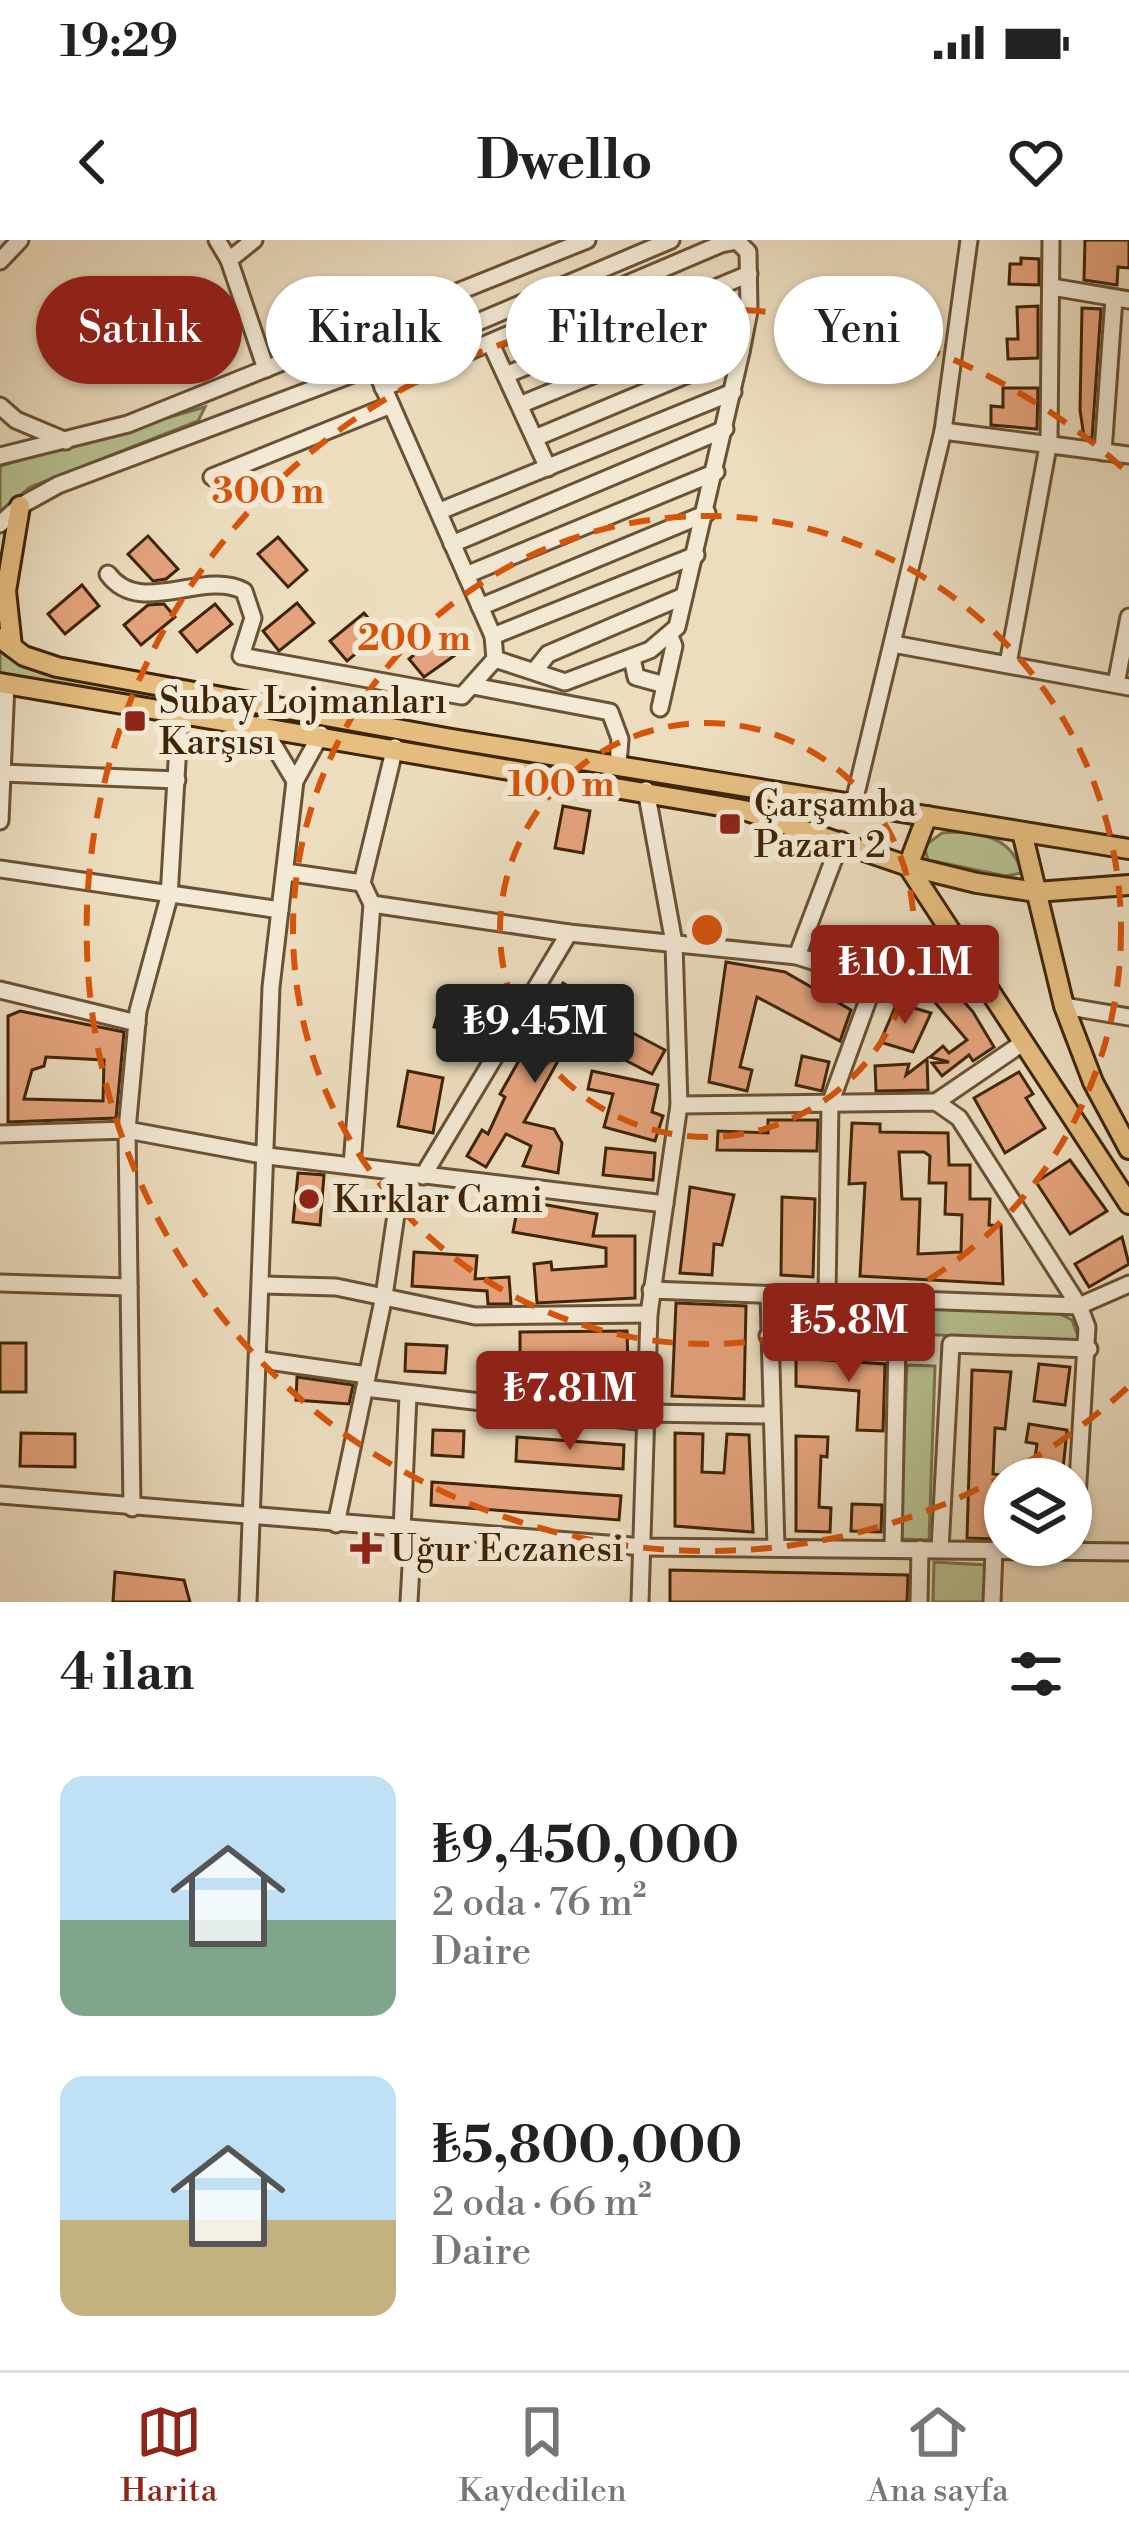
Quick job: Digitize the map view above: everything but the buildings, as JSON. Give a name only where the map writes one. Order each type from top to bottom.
[{"type":"main road","points":[[20,506],[7,591],[6,642],[56,667],[1022,832],[1128,844]]},
{"type":"main road","points":[[3,683],[646,790],[744,810],[908,866],[1036,892],[1129,885]]},
{"type":"main road","points":[[908,866],[927,816]]},
{"type":"main road","points":[[1022,832],[1064,1006],[1094,1082],[1129,1148]]},
{"type":"main road","points":[[908,866],[1129,1204]]},
{"type":"street","points":[[0,261],[20,240]]},
{"type":"street","points":[[0,456],[128,424],[266,369],[229,260],[217,240]]},
{"type":"street","points":[[229,260],[254,240]]},
{"type":"street","points":[[482,278],[557,246],[587,240]]},
{"type":"street","points":[[482,320],[671,240]]},
{"type":"street","points":[[854,802],[943,431],[970,240]]},
{"type":"street","points":[[1008,664],[1049,441],[1051,240]]},
{"type":"street","points":[[383,388],[721,244],[737,242],[748,251],[749,274],[744,276]]},
{"type":"street","points":[[1052,287],[1122,299],[1109,372],[1103,452]]},
{"type":"street","points":[[491,344],[506,370]]},
{"type":"street","points":[[1109,372],[1129,374]]},
{"type":"street","points":[[0,524],[20,506],[160,445],[325,384]]},
{"type":"street","points":[[108,574],[117,586],[136,593],[219,584],[244,592],[253,618],[241,656],[462,697],[495,659],[493,637],[381,384]]},
{"type":"street","points":[[513,384],[548,468]]},
{"type":"street","points":[[522,404],[571,384]]},
{"type":"street","points":[[536,438],[665,384]]},
{"type":"street","points":[[495,659],[565,682],[632,658],[670,637],[707,514],[735,384]]},
{"type":"street","points":[[440,511],[733,392]]},
{"type":"street","points":[[0,406],[16,420],[66,442]]},
{"type":"street","points":[[212,477],[391,406]]},
{"type":"street","points":[[452,544],[725,429]]},
{"type":"street","points":[[943,431],[1049,441],[1129,455]]},
{"type":"street","points":[[466,574],[716,472]]},
{"type":"street","points":[[480,608],[707,514]]},
{"type":"street","points":[[493,637],[696,555]]},
{"type":"street","points":[[536,669],[548,654],[684,596]]},
{"type":"street","points":[[892,644],[1122,686],[1129,617]]},
{"type":"street","points":[[660,708],[674,646],[670,637]]},
{"type":"street","points":[[632,658],[636,677],[665,686]]},
{"type":"street","points":[[0,821],[3,683]]},
{"type":"street","points":[[473,686],[610,712],[620,739],[618,765]]},
{"type":"street","points":[[132,1508],[128,1130],[137,1023],[169,897],[180,711]]},
{"type":"street","points":[[261,724],[295,782]]},
{"type":"street","points":[[248,1602],[271,987],[295,782],[321,734]]},
{"type":"street","points":[[352,1165],[372,904],[362,883],[395,747]]},
{"type":"street","points":[[2,773],[177,780]]},
{"type":"street","points":[[640,1602],[650,1314],[679,1105],[674,943],[646,790]]},
{"type":"street","points":[[797,956],[842,840]]},
{"type":"street","points":[[0,869],[280,910]]},
{"type":"street","points":[[286,872],[362,883]]},
{"type":"street","points":[[372,904],[569,934],[797,956],[847,972],[869,997],[830,1104],[827,1296]]},
{"type":"street","points":[[423,1176],[569,934]]},
{"type":"street","points":[[0,990],[137,1023]]},
{"type":"street","points":[[1064,1006],[1129,1018]]},
{"type":"street","points":[[679,1105],[936,1102],[1024,1042]]},
{"type":"street","points":[[936,1102],[959,1118],[1079,1306],[1089,1348],[1081,1458]]},
{"type":"street","points":[[0,1134],[128,1130],[268,1156],[665,1204]]},
{"type":"street","points":[[336,1524],[384,1296],[403,1174]]},
{"type":"street","points":[[0,1283],[129,1287]]},
{"type":"street","points":[[652,1290],[1079,1306],[1129,1284]]},
{"type":"street","points":[[263,1285],[336,1287],[475,1316],[650,1314]]},
{"type":"street","points":[[769,1294],[776,1548]]},
{"type":"street","points":[[768,1336],[897,1343],[892,1549]]},
{"type":"street","points":[[940,1549],[950,1344],[1089,1348]]},
{"type":"street","points":[[260,1360],[366,1382],[408,1396],[646,1418],[771,1415]]},
{"type":"street","points":[[408,1396],[409,1602]]},
{"type":"street","points":[[0,1495],[644,1547],[984,1550]]},
{"type":"street","points":[[919,1602],[920,1549]]},
{"type":"street","points":[[1092,1551],[1129,1552]]},
{"type":"street","points":[[992,1602],[993,1566]]},
{"type":"green space","points":[[205,407],[198,421],[30,487],[0,512],[0,466]]},
{"type":"green space","points":[[0,647],[495,750],[496,756],[0,677]]},
{"type":"green space","points":[[942,833],[967,833],[1002,843],[1021,873],[1006,876],[928,860],[924,846]]},
{"type":"green space","points":[[782,1302],[1058,1313],[1072,1320],[1078,1336],[1076,1341],[775,1328]]},
{"type":"green space","points":[[907,1365],[935,1366],[929,1540],[900,1539]]},
{"type":"green space","points":[[934,1562],[987,1566],[986,1602],[933,1602]]},
{"type":"place","name":"Subay Lojmanları Karşısı","points":[[135,721]]},
{"type":"place","name":"Çarşamba Pazarı 2","points":[[730,824]]},
{"type":"place","name":"Kırklar Cami","points":[[309,1199]]},
{"type":"place","name":"Uğur Eczanesi","points":[[366,1548]]}]
